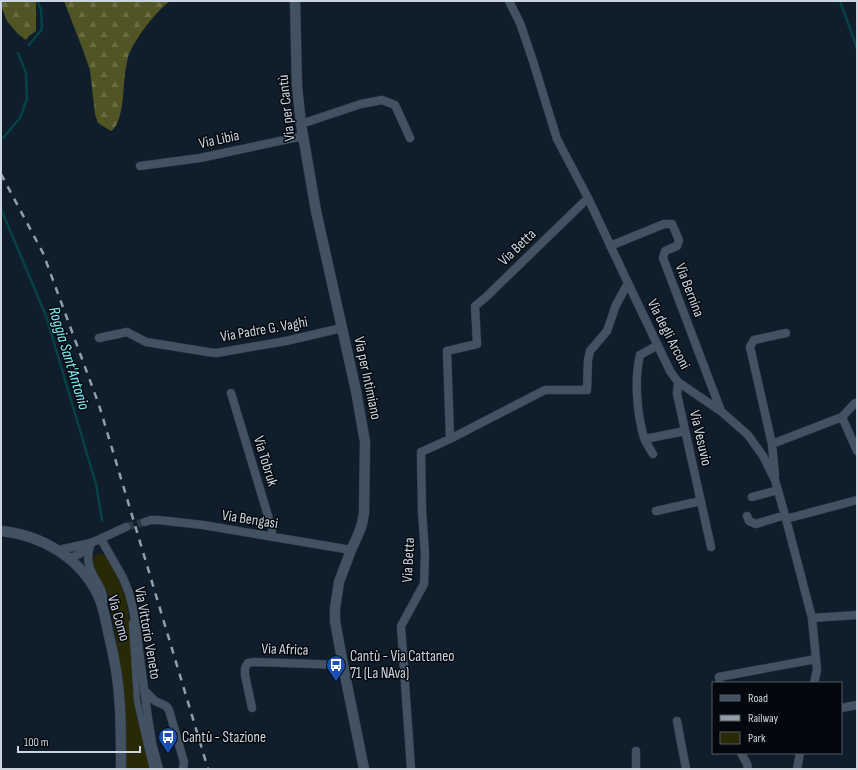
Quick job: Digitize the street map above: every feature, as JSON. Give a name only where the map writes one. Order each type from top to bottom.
[{"type":"street","name":"Via per Cantù","points":[[296,1],[297,86],[301,124],[316,211]]},
{"type":"street","name":"Via degli Arconi","points":[[509,1],[520,24],[532,58],[557,139],[588,198],[670,371],[678,382],[722,412],[748,435],[764,456],[775,480],[812,618],[817,670],[814,682]]},
{"type":"street","points":[[301,124],[361,104],[382,100],[395,104],[410,138]]},
{"type":"street","name":"Via Libia","points":[[140,166],[200,158],[303,136]]},
{"type":"street","name":"Via Betta","points":[[450,439],[447,351],[477,344],[475,306],[588,198]]},
{"type":"street","name":"Via per Intimiano","points":[[316,211],[356,391],[365,442],[364,513],[362,524],[350,550],[339,582],[335,608],[335,621],[364,769]]},
{"type":"street","name":"Via Bernina","points":[[610,246],[664,224],[672,224],[679,240],[677,246],[665,251],[663,258],[722,412]]},
{"type":"street","name":"Via Betta","points":[[411,769],[401,626],[424,584],[425,554],[422,510],[421,452],[450,439],[545,390],[587,390],[588,360],[590,351],[607,331],[616,305],[628,283]]},
{"type":"street","name":"Via Padre G. Vaghi","points":[[99,338],[127,332],[146,342],[208,352],[222,352],[286,341],[342,328]]},
{"type":"street","points":[[775,480],[772,444],[750,347],[754,340],[786,333]]},
{"type":"street","points":[[653,454],[645,439],[637,402],[638,363],[640,355],[658,345]]},
{"type":"street","name":"Via Vesuvio","points":[[678,382],[677,394],[711,547]]},
{"type":"street","name":"Via Tobruk","points":[[231,393],[272,529],[272,536]]},
{"type":"street","points":[[772,444],[842,417],[855,403]]},
{"type":"street","points":[[842,417],[857,451]]},
{"type":"street","points":[[645,439],[685,431]]},
{"type":"street","points":[[752,498],[778,490]]},
{"type":"street","points":[[748,516],[749,521],[756,524],[857,500]]},
{"type":"street","points":[[656,511],[701,501]]},
{"type":"street","name":"Via Bengasi","points":[[145,522],[151,520],[203,525],[350,550]]},
{"type":"street","points":[[64,554],[73,557],[79,555],[96,540],[126,527]]},
{"type":"street","name":"Via Como","points":[[1,531],[27,536],[64,554],[83,572],[97,595],[103,608],[117,680],[120,707],[121,769]]},
{"type":"street","points":[[96,540],[88,553],[90,568],[103,593],[103,608]]},
{"type":"street","points":[[96,540],[123,585],[129,605],[133,634],[137,701],[153,769]]},
{"type":"street","name":"Via Vittorio Veneto","points":[[96,540],[123,578],[129,593],[137,633],[152,743],[159,769]]},
{"type":"street","points":[[812,618],[857,615]]},
{"type":"street","points":[[720,682],[719,678],[816,659]]},
{"type":"street","name":"Via Africa","points":[[252,708],[245,675],[245,668],[248,663],[343,665]]},
{"type":"street","name":"Via Vittorio Veneto","points":[[145,691],[155,701],[166,706],[169,710],[184,762],[183,769]]},
{"type":"street","points":[[842,708],[857,705]]},
{"type":"street","points":[[677,721],[686,769]]},
{"type":"street","points":[[636,751],[636,769]]},
{"type":"street","points":[[742,754],[748,769]]},
{"type":"street","points":[[797,769],[800,754]]},
{"type":"green space","points":[[1,1],[36,1],[36,31],[26,40],[18,34],[7,21],[1,6]]},
{"type":"green space","points":[[64,1],[170,1],[152,19],[131,50],[125,73],[121,113],[115,127],[111,131],[98,123],[95,114],[90,70]]},
{"type":"green space","points":[[99,553],[103,554],[107,558],[117,575],[125,595],[132,640],[132,670],[134,689],[150,769],[126,769],[125,707],[109,596],[92,564],[94,557]]},
{"type":"waterway","name":"Roggia Sant'Antonio","points":[[29,45],[42,29],[41,9],[37,1]]},
{"type":"waterway","points":[[840,1],[857,48]]},
{"type":"waterway","name":"Roggia Sant'Antonio","points":[[3,138],[20,118],[27,99],[26,73],[18,53]]},
{"type":"waterway","name":"Roggia Sant'Antonio","points":[[1,209],[46,316],[96,484],[102,520]]},
{"type":"tunnel","points":[[126,527],[145,522]]},
{"type":"railway","points":[[1,174],[43,253],[99,405],[208,769]]},
{"type":"place","name":"Cantù - Via Cattaneo 71 (La NAva)","points":[[336,682]]},
{"type":"place","name":"Cantù - Stazione","points":[[168,754]]}]
